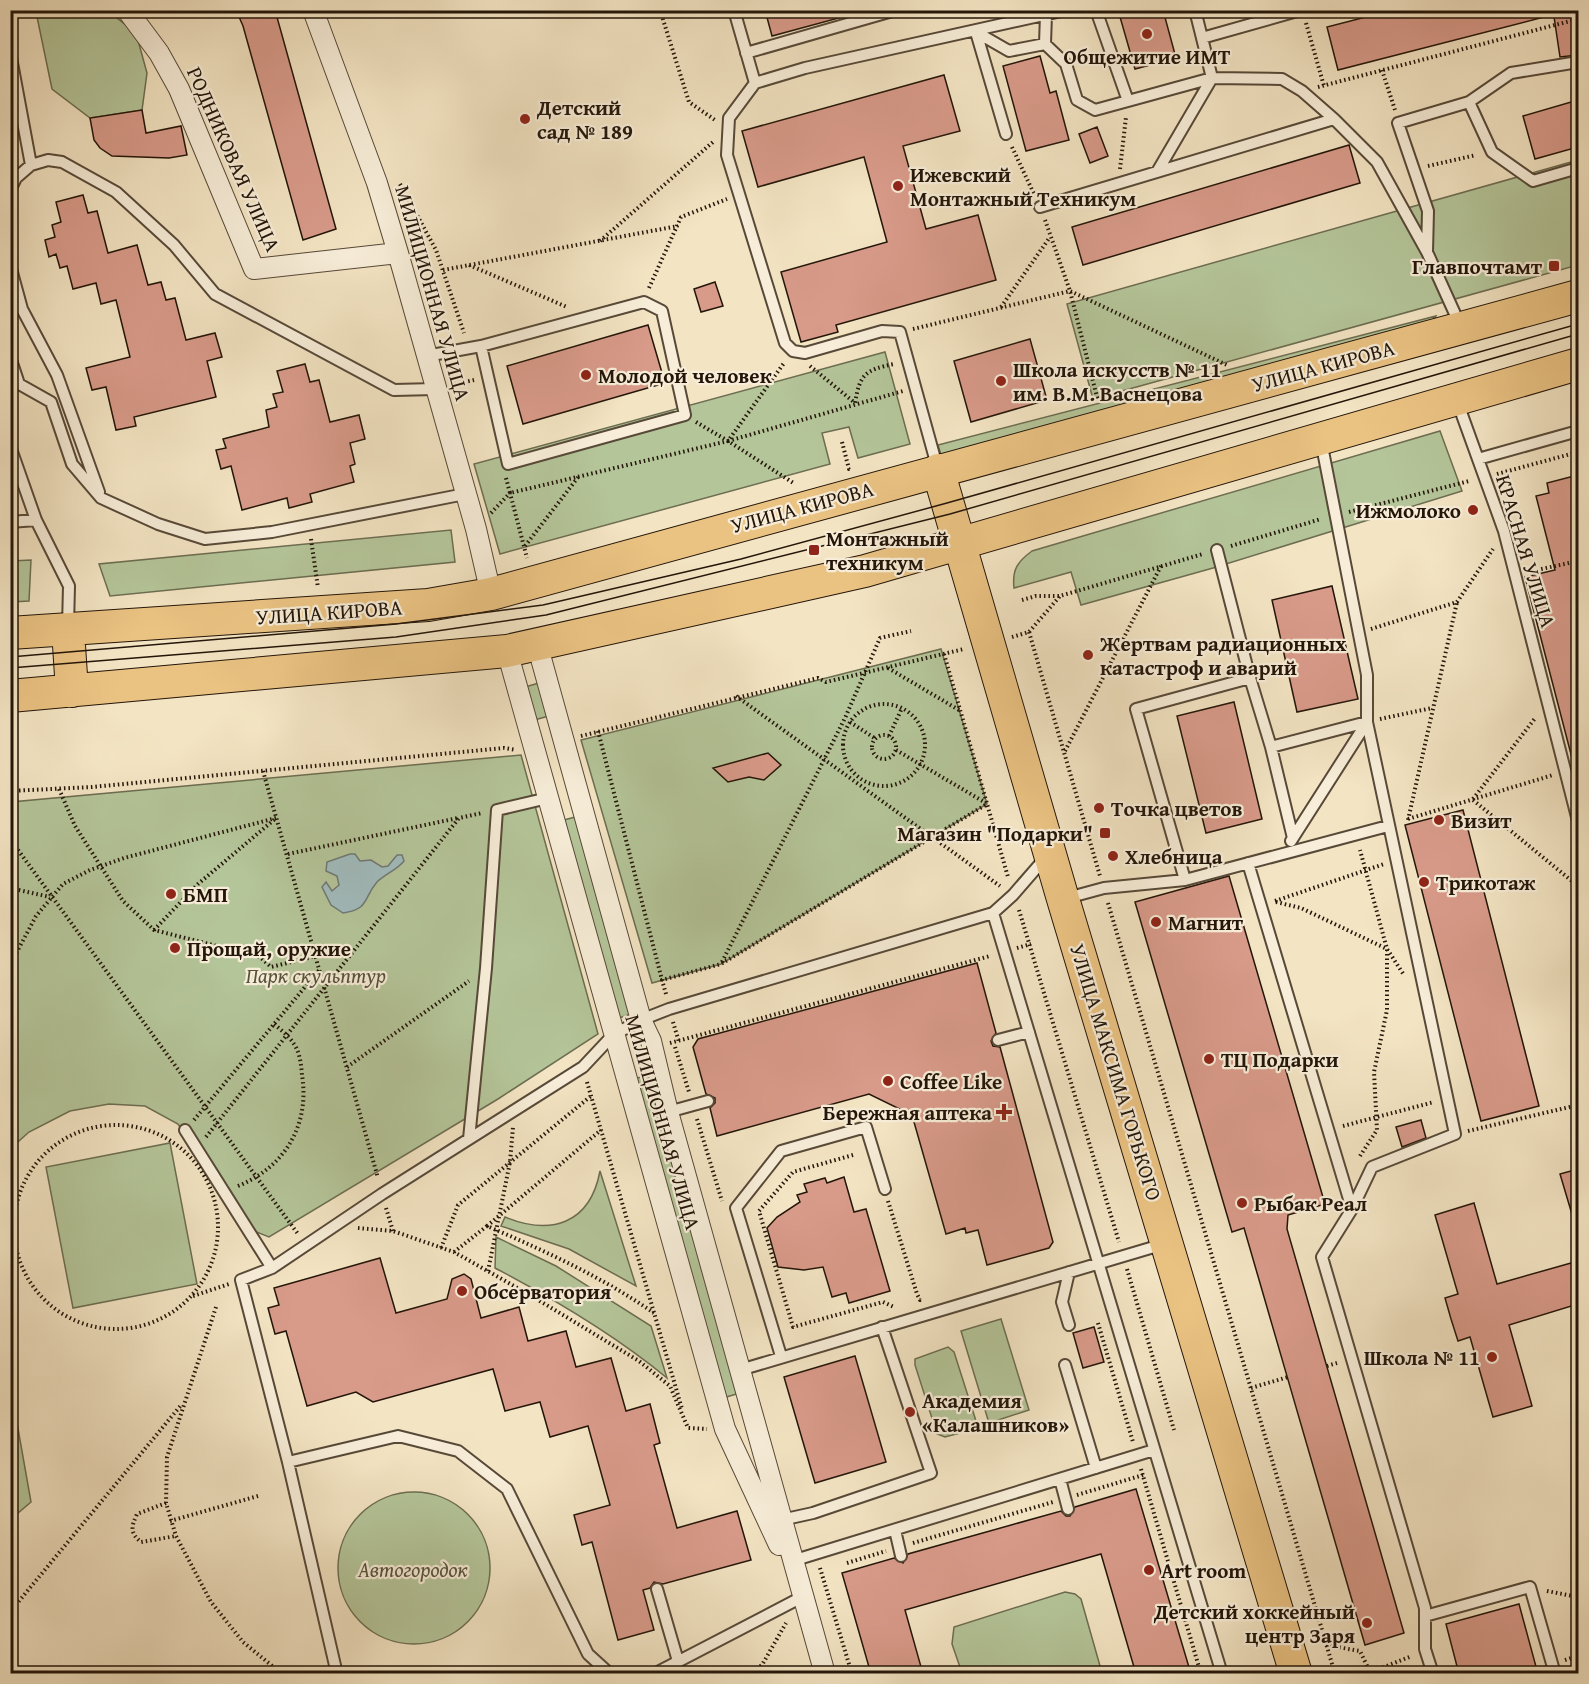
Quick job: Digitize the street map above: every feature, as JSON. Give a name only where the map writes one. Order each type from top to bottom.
[{"type":"main road","name":"УЛИЦА КИРОВА","points":[[10,633],[428,605],[491,594],[1578,296]]},
{"type":"main road","points":[[10,696],[507,651],[865,571],[1578,364]]},
{"type":"main road","name":"УЛИЦА МАКСИМА ГОРЬКОГО","points":[[938,470],[1063,899],[1296,1674]]},
{"type":"main road","points":[[68,630],[72,692]]},
{"type":"street","name":"РОДНИКОВАЯ УЛИЦА","points":[[127,10],[159,53],[179,89],[254,270],[398,253]]},
{"type":"street","name":"МИЛИЦИОННАЯ УЛИЦА","points":[[313,10],[377,183],[476,529],[491,594]]},
{"type":"street","name":"МИЛИЦИОННАЯ УЛИЦА","points":[[537,644],[641,1020],[651,1041],[668,1112],[825,1674]]},
{"type":"street","name":"МИЛИЦИОННАЯ УЛИЦА","points":[[507,651],[725,1429],[802,1597]]},
{"type":"lane","points":[[734,10],[755,83]]},
{"type":"lane","points":[[746,53],[896,10]]},
{"type":"lane","points":[[938,470],[900,332],[882,331],[805,353],[793,351],[785,343],[727,155],[729,118],[755,83],[806,68],[976,32],[1066,10]]},
{"type":"lane","points":[[1096,10],[1128,101]]},
{"type":"lane","points":[[1157,172],[1212,78],[1195,10]]},
{"type":"lane","points":[[1202,38],[1301,10]]},
{"type":"lane","points":[[1046,14],[1045,44],[1066,64],[1077,100],[1095,110],[1212,78],[1282,79],[1302,91],[1377,162],[1427,252],[1453,305],[1461,328]]},
{"type":"lane","points":[[976,32],[1009,51],[1045,44]]},
{"type":"lane","points":[[976,32],[1006,134]]},
{"type":"lane","points":[[10,52],[31,165]]},
{"type":"lane","points":[[1427,252],[1428,211],[1398,123],[1469,102],[1511,73],[1578,62]]},
{"type":"lane","points":[[1469,102],[1492,152],[1533,181],[1578,168]]},
{"type":"lane","points":[[1040,207],[1334,119]]},
{"type":"lane","points":[[10,190],[16,178],[31,165],[48,160],[62,162],[116,192],[174,245],[215,294],[394,390],[435,389]]},
{"type":"lane","points":[[10,265],[21,309],[57,375],[101,498]]},
{"type":"lane","points":[[426,356],[469,348],[645,302],[662,311],[685,415],[508,464],[481,345]]},
{"type":"lane","points":[[10,357],[19,384],[51,402],[72,464],[101,498],[158,524],[205,539],[272,532],[465,494]]},
{"type":"lane","name":"КРАСНАЯ УЛИЦА","points":[[1456,399],[1504,531],[1578,821]]},
{"type":"lane","points":[[1478,459],[1578,431]]},
{"type":"lane","points":[[1320,439],[1367,675],[1366,722],[1455,1134],[1372,1167],[1352,1209],[1323,1257],[1350,1359],[1425,1608],[1425,1649],[1433,1674]]},
{"type":"lane","points":[[10,446],[36,520],[69,586],[68,630]]},
{"type":"lane","points":[[10,522],[36,520]]},
{"type":"lane","points":[[1217,550],[1250,678],[1271,747],[1293,838]]},
{"type":"lane","points":[[1185,880],[1136,709],[1250,678]]},
{"type":"lane","points":[[1271,747],[1366,722]]},
{"type":"lane","points":[[1284,853],[1366,722]]},
{"type":"lane","points":[[469,1139],[486,968],[497,810],[548,798]]},
{"type":"lane","points":[[1063,899],[1104,888],[1185,880],[1388,826]]},
{"type":"lane","points":[[337,1674],[288,1462],[241,1280],[272,1268],[382,1194],[583,1067],[613,1035],[641,1020],[669,1009],[993,913],[1013,895],[1050,853]]},
{"type":"lane","points":[[1248,863],[1352,1209]]},
{"type":"lane","points":[[993,913],[1222,1674]]},
{"type":"lane","points":[[998,1040],[1029,1032]]},
{"type":"lane","points":[[668,1112],[708,1101]]},
{"type":"lane","points":[[781,1356],[736,1208],[781,1151],[866,1127],[885,1189]]},
{"type":"lane","points":[[185,1130],[194,1151],[218,1192],[272,1268]]},
{"type":"lane","points":[[740,1370],[1167,1243]]},
{"type":"lane","points":[[1068,1325],[1062,1302],[1069,1272]]},
{"type":"lane","points":[[781,1520],[813,1513],[931,1473],[882,1327]]},
{"type":"lane","points":[[1065,1365],[1096,1468]]},
{"type":"lane","points":[[288,1462],[398,1436],[458,1451],[507,1489],[588,1654],[610,1674]]},
{"type":"lane","points":[[792,1561],[1154,1450]]},
{"type":"lane","points":[[1060,1479],[1067,1504]]},
{"type":"lane","points":[[895,1530],[900,1552]]},
{"type":"lane","points":[[1425,1616],[1530,1587],[1555,1674]]},
{"type":"lane","points":[[657,1589],[678,1662]]},
{"type":"lane","points":[[654,1674],[802,1597]]},
{"type":"path","points":[[600,240],[728,129],[689,102],[660,10]]},
{"type":"path","points":[[1302,91],[1578,19]]},
{"type":"path","points":[[1305,21],[1324,86]]},
{"type":"path","points":[[1382,70],[1398,123]]},
{"type":"path","points":[[1118,184],[1128,101]]},
{"type":"path","points":[[1006,134],[1040,207],[1070,291],[1098,401]]},
{"type":"path","points":[[1414,168],[1492,152]]},
{"type":"path","points":[[398,180],[436,250],[469,348]]},
{"type":"path","points":[[654,274],[681,216],[739,195]]},
{"type":"path","points":[[443,270],[678,226]]},
{"type":"path","points":[[1001,308],[1051,236]]},
{"type":"path","points":[[468,265],[591,317]]},
{"type":"path","points":[[900,332],[1070,291],[1229,366]]},
{"type":"path","points":[[728,441],[793,351],[855,403]]},
{"type":"path","points":[[855,403],[859,380],[872,369],[908,360]]},
{"type":"path","points":[[685,415],[728,441],[915,387]]},
{"type":"path","points":[[842,442],[849,469],[858,466]]},
{"type":"path","points":[[524,546],[579,476]]},
{"type":"path","points":[[476,529],[510,493],[527,558]]},
{"type":"path","points":[[308,524],[319,592]]},
{"type":"path","points":[[1408,820],[1457,602],[1504,531]]},
{"type":"path","points":[[1516,574],[1578,561]]},
{"type":"path","points":[[1064,752],[1161,566]]},
{"type":"path","points":[[1022,600],[1036,596],[1060,596],[1029,632],[1335,1674]]},
{"type":"path","points":[[1359,633],[1457,602]]},
{"type":"path","points":[[721,964],[866,673],[880,638],[911,631]]},
{"type":"path","points":[[578,736],[736,696],[818,678],[826,682],[944,653],[1013,895],[1031,944],[1174,1430]]},
{"type":"path","points":[[887,667],[959,710]]},
{"type":"path","points":[[736,696],[930,838],[1013,895]]},
{"type":"path","points":[[1472,799],[1548,702]]},
{"type":"path","points":[[878,705],[902,708],[917,721],[925,738],[925,752],[921,764],[903,782],[876,786],[864,781],[854,773],[843,749],[844,736],[850,722],[867,708],[878,705]]},
{"type":"path","points":[[889,736],[902,708]]},
{"type":"path","points":[[1366,722],[1432,708]]},
{"type":"path","points":[[850,722],[876,739]]},
{"type":"path","points":[[598,731],[679,1042]]},
{"type":"path","points":[[881,735],[889,736],[896,743],[896,750],[888,758],[877,756],[873,750],[876,739],[881,735]]},
{"type":"path","points":[[10,791],[59,789],[504,748],[525,751]]},
{"type":"path","points":[[896,750],[987,804]]},
{"type":"path","points":[[263,771],[393,1231]]},
{"type":"path","points":[[1388,826],[1566,771]]},
{"type":"path","points":[[59,789],[75,826],[103,865],[123,901],[154,930],[260,957],[271,967],[316,956]]},
{"type":"path","points":[[1472,799],[1578,886]]},
{"type":"path","points":[[662,980],[721,964],[987,804]]},
{"type":"path","points":[[288,854],[497,810]]},
{"type":"path","points":[[10,965],[36,916],[63,884],[103,865],[276,818]]},
{"type":"path","points":[[154,930],[198,884],[276,818]]},
{"type":"path","points":[[194,1151],[459,818]]},
{"type":"path","points":[[1355,834],[1387,949],[1387,1010],[1374,1072],[1377,1130],[1358,1158]]},
{"type":"path","points":[[10,839],[305,1245]]},
{"type":"path","points":[[1274,902],[1366,872],[1395,860]]},
{"type":"path","points":[[10,888],[50,897]]},
{"type":"path","points":[[1258,897],[1301,908],[1387,949],[1428,1010]]},
{"type":"path","points":[[651,1041],[679,1042],[1031,944]]},
{"type":"path","points":[[347,1067],[486,968]]},
{"type":"path","points":[[174,1143],[320,969]]},
{"type":"path","points":[[218,1192],[256,1177],[286,1151],[294,1137],[302,1113],[304,1098],[300,1058],[287,1035],[274,1024]]},
{"type":"path","points":[[583,1067],[688,1428]]},
{"type":"path","points":[[441,1248],[458,1205],[591,1095]]},
{"type":"path","points":[[1328,1130],[1448,1098]]},
{"type":"path","points":[[1455,1134],[1578,1106]]},
{"type":"path","points":[[488,1271],[510,1162],[514,1111]]},
{"type":"path","points":[[10,1224],[21,1267],[39,1296],[66,1317],[99,1329],[134,1329],[166,1318],[193,1296],[211,1268],[219,1236],[218,1192],[203,1171],[194,1151],[152,1130],[119,1124],[86,1128],[56,1144],[32,1168],[17,1199],[13,1233]]},
{"type":"path","points":[[454,1252],[601,1130]]},
{"type":"path","points":[[853,1155],[793,1172],[759,1211],[793,1328],[883,1302],[891,1308],[901,1305]]},
{"type":"path","points":[[710,1163],[723,1207]]},
{"type":"path","points":[[885,1189],[920,1300]]},
{"type":"path","points":[[333,1226],[393,1231],[454,1252],[488,1271],[639,1361],[670,1386],[688,1428]]},
{"type":"path","points":[[487,1226],[560,1258],[624,1293],[654,1314]]},
{"type":"path","points":[[193,1296],[241,1280]]},
{"type":"path","points":[[910,1302],[932,1296]]},
{"type":"path","points":[[216,1307],[167,1457],[166,1503],[176,1536],[211,1602],[243,1642],[282,1674]]},
{"type":"path","points":[[1251,1388],[1288,1377]]},
{"type":"path","points":[[10,1612],[184,1401]]},
{"type":"path","points":[[688,1428],[725,1429]]},
{"type":"path","points":[[843,1564],[900,1552],[1067,1504],[1143,1475]]},
{"type":"path","points":[[170,1521],[258,1496]]},
{"type":"path","points":[[166,1503],[137,1514],[131,1527],[134,1536],[141,1542],[176,1536]]},
{"type":"path","points":[[816,1554],[852,1674]]},
{"type":"path","points":[[821,1570],[832,1567]]},
{"type":"path","points":[[1530,1587],[1578,1597]]},
{"type":"path","points":[[749,1674],[762,1665],[802,1597]]},
{"type":"path","points":[[1326,1645],[1360,1651],[1368,1673],[1425,1649]]},
{"type":"green space","points":[[39,10],[108,11],[136,33],[147,73],[142,110],[90,118],[52,89],[36,12]]},
{"type":"green space","points":[[1578,160],[1578,265],[1093,399],[1067,304]]},
{"type":"green space","points":[[1436,316],[1433,322],[941,455],[938,445]]},
{"type":"green space","points":[[885,352],[910,444],[858,458],[849,427],[822,433],[830,464],[500,554],[474,464]]},
{"type":"green space","points":[[1440,431],[1462,491],[1213,568],[1081,605],[1071,572],[1014,588],[1017,567],[1032,551]]},
{"type":"green space","points":[[451,530],[455,562],[110,596],[99,564]]},
{"type":"green space","points":[[31,560],[29,601],[11,602],[11,561]]},
{"type":"green space","points":[[941,649],[987,804],[721,964],[652,983],[581,740]]},
{"type":"green space","points":[[539,683],[549,716],[534,720],[525,687]]},
{"type":"green space","name":"Парк скульптур","points":[[521,755],[598,1034],[498,1099],[269,1237],[249,1229],[178,1124],[145,1106],[109,1104],[70,1111],[29,1132],[11,1148],[11,802]]},
{"type":"green space","points":[[579,816],[634,1013],[616,1019],[560,821]]},
{"type":"green space","points":[[650,1075],[740,1393],[723,1398],[633,1079]]},
{"type":"green space","points":[[170,1143],[197,1284],[73,1308],[46,1167]]},
{"type":"green space","points":[[600,1171],[636,1286],[569,1249],[501,1226],[505,1217],[522,1223],[538,1225],[553,1225],[566,1221],[578,1214],[587,1203],[595,1189]]},
{"type":"green space","points":[[496,1237],[556,1266],[651,1326],[667,1378],[584,1318],[495,1268]]},
{"type":"green space","points":[[1001,1319],[1029,1410],[989,1423],[961,1331]]},
{"type":"green space","points":[[948,1347],[954,1352],[976,1421],[971,1430],[945,1437],[937,1434],[915,1359]]},
{"type":"green space","points":[[11,1389],[31,1502],[10,1519]]},
{"type":"green space","name":"Автогородок","points":[[414,1492],[443,1498],[456,1505],[467,1515],[477,1526],[484,1539],[490,1568],[484,1597],[477,1610],[467,1621],[456,1631],[443,1638],[414,1644],[385,1638],[372,1631],[361,1621],[351,1610],[344,1597],[338,1568],[344,1539],[351,1526],[361,1515],[372,1505],[385,1498]]},
{"type":"green space","points":[[1065,1592],[1075,1594],[1081,1599],[1102,1673],[962,1673],[952,1644],[954,1627]]},
{"type":"water","points":[[355,854],[360,861],[371,860],[382,867],[388,866],[397,855],[402,855],[404,861],[377,882],[362,906],[343,913],[331,905],[322,887],[326,882],[332,891],[339,885],[337,876],[326,871],[327,862]]},
{"type":"building","points":[[236,10],[275,10],[336,229],[303,240],[243,26]]},
{"type":"building","points":[[765,10],[845,10],[846,16],[772,36]]},
{"type":"building","name":"Общежитие ИМТ","points":[[1118,10],[1163,10],[1176,58],[1135,69]]},
{"type":"building","points":[[1393,10],[1547,10],[1548,16],[1338,70],[1327,27]]},
{"type":"building","points":[[1553,10],[1578,10],[1578,55],[1560,57]]},
{"type":"building","points":[[1040,56],[1050,93],[1056,91],[1069,140],[1026,151],[1003,66]]},
{"type":"building","points":[[944,75],[960,131],[903,146],[926,229],[978,215],[996,280],[836,325],[838,332],[801,342],[781,272],[887,242],[864,157],[758,187],[742,131]]},
{"type":"building","points":[[1578,100],[1578,147],[1535,159],[1523,116]]},
{"type":"building","points":[[142,110],[146,133],[181,126],[187,155],[169,158],[112,156],[100,148],[94,140],[90,118]]},
{"type":"building","points":[[1097,127],[1108,156],[1090,163],[1079,134]]},
{"type":"building","points":[[1349,145],[1360,183],[1083,265],[1072,227]]},
{"type":"building","points":[[83,195],[88,213],[97,211],[108,253],[137,245],[148,285],[161,282],[166,300],[175,298],[186,340],[215,333],[222,357],[207,361],[216,397],[134,417],[136,426],[116,430],[106,387],[92,390],[86,368],[130,357],[116,300],[101,304],[96,283],[73,289],[67,266],[60,268],[56,254],[49,257],[45,240],[55,237],[52,225],[61,222],[56,202]]},
{"type":"building","points":[[715,282],[723,306],[701,312],[694,289]]},
{"type":"building","name":"Молодой человек","points":[[648,325],[665,383],[523,424],[507,366]]},
{"type":"building","points":[[1030,339],[1047,400],[971,422],[954,361]]},
{"type":"building","points":[[305,364],[310,382],[319,380],[330,422],[359,415],[365,439],[350,443],[355,464],[350,466],[354,482],[310,494],[312,502],[289,508],[287,498],[242,510],[231,466],[221,469],[216,450],[226,448],[223,439],[269,427],[266,410],[277,407],[273,394],[283,392],[277,371]]},
{"type":"building","points":[[1578,475],[1578,762],[1573,762],[1525,577],[1555,570],[1536,496],[1549,493],[1547,483]]},
{"type":"building","points":[[1332,586],[1358,699],[1297,712],[1272,600]]},
{"type":"building","points":[[1234,702],[1262,819],[1206,833],[1177,716]]},
{"type":"building","points":[[768,753],[781,765],[764,780],[749,777],[728,782],[713,768]]},
{"type":"building","points":[[1463,810],[1539,1106],[1481,1121],[1405,825]]},
{"type":"building","points":[[1229,876],[1325,1204],[1288,1215],[1287,1229],[1404,1633],[1365,1645],[1244,1228],[1232,1232],[1135,902]]},
{"type":"building","points":[[977,963],[996,1033],[991,1041],[993,1046],[1000,1047],[1053,1242],[1049,1248],[987,1265],[978,1230],[966,1233],[965,1228],[946,1234],[912,1115],[869,1094],[717,1136],[710,1108],[715,1103],[715,1098],[706,1094],[693,1047],[698,1039]]},
{"type":"building","points":[[1421,1120],[1426,1138],[1402,1147],[1396,1127]]},
{"type":"building","points":[[1578,1169],[1578,1220],[1574,1221],[1560,1174]]},
{"type":"building","points":[[844,1177],[854,1212],[866,1209],[890,1291],[849,1303],[846,1293],[832,1297],[823,1267],[804,1270],[778,1267],[767,1228],[777,1217],[800,1202],[797,1195],[807,1192],[804,1184],[825,1178],[827,1183]]},
{"type":"building","points":[[1474,1203],[1497,1284],[1578,1261],[1578,1304],[1509,1325],[1532,1406],[1493,1417],[1470,1337],[1458,1341],[1451,1319],[1445,1298],[1458,1294],[1435,1215]]},
{"type":"building","points":[[380,1258],[396,1313],[447,1299],[452,1279],[464,1274],[471,1279],[481,1318],[519,1307],[528,1341],[566,1331],[576,1367],[611,1358],[626,1411],[650,1404],[660,1443],[654,1445],[677,1528],[737,1511],[751,1560],[663,1584],[654,1582],[650,1588],[643,1590],[654,1630],[618,1640],[592,1542],[582,1545],[574,1515],[610,1505],[588,1426],[550,1437],[540,1402],[505,1411],[493,1369],[373,1402],[356,1392],[307,1406],[286,1331],[275,1334],[268,1308],[279,1305],[274,1288]]},
{"type":"building","points":[[1094,1327],[1104,1362],[1083,1368],[1073,1333]]},
{"type":"building","points":[[855,1356],[886,1462],[815,1483],[784,1377]]},
{"type":"building","points":[[1136,1489],[1191,1674],[1136,1674],[1101,1554],[905,1610],[923,1674],[871,1674],[842,1573],[894,1558],[903,1563],[908,1554],[1061,1511],[1066,1516],[1070,1516],[1075,1507]]},
{"type":"building","points":[[1519,1604],[1538,1674],[1459,1674],[1446,1624]]},
{"type":"tram line","points":[[10,657],[396,624],[543,605],[741,559],[1578,324]]},
{"type":"tram line","points":[[10,668],[396,637],[546,615],[950,514],[1578,334]]},
{"type":"place","name":"Общежитие ИМТ","points":[[1147,34]]},
{"type":"place","name":"Детский сад № 189","points":[[525,119]]},
{"type":"place","name":"Ижевский Монтажный Техникум","points":[[898,186]]},
{"type":"place","name":"Главпочтамт","points":[[1554,266]]},
{"type":"place","name":"Молодой человек","points":[[586,375]]},
{"type":"place","name":"Школа искусств № 11 им. В.М. Васнецова","points":[[1001,381]]},
{"type":"place","name":"Ижмолоко","points":[[1473,510]]},
{"type":"place","name":"Монтажный техникум","points":[[814,550]]},
{"type":"place","name":"Жертвам радиационных катастроф и аварий","points":[[1088,655]]},
{"type":"place","name":"Точка цветов","points":[[1099,808]]},
{"type":"place","name":"Визит","points":[[1439,820]]},
{"type":"place","name":"Магазин \"Подарки\"","points":[[1105,833]]},
{"type":"place","name":"Хлебница","points":[[1113,856]]},
{"type":"place","name":"Трикотаж","points":[[1424,882]]},
{"type":"place","name":"БМП","points":[[171,894]]},
{"type":"place","name":"Магнит","points":[[1156,922]]},
{"type":"place","name":"Прощай, оружие","points":[[175,948]]},
{"type":"place","name":"ТЦ Подарки","points":[[1209,1059]]},
{"type":"place","name":"Coffee Like","points":[[888,1081]]},
{"type":"place","name":"Бережная аптека","points":[[1004,1112]]},
{"type":"place","name":"Рыбак Реал","points":[[1242,1203]]},
{"type":"place","name":"Обсерватория","points":[[462,1291]]},
{"type":"place","name":"Школа № 11","points":[[1492,1357]]},
{"type":"place","name":"Академия «Калашников»","points":[[910,1412]]},
{"type":"place","name":"Art room","points":[[1149,1570]]},
{"type":"place","name":"Детский хоккейный центр Заря","points":[[1367,1623]]}]
